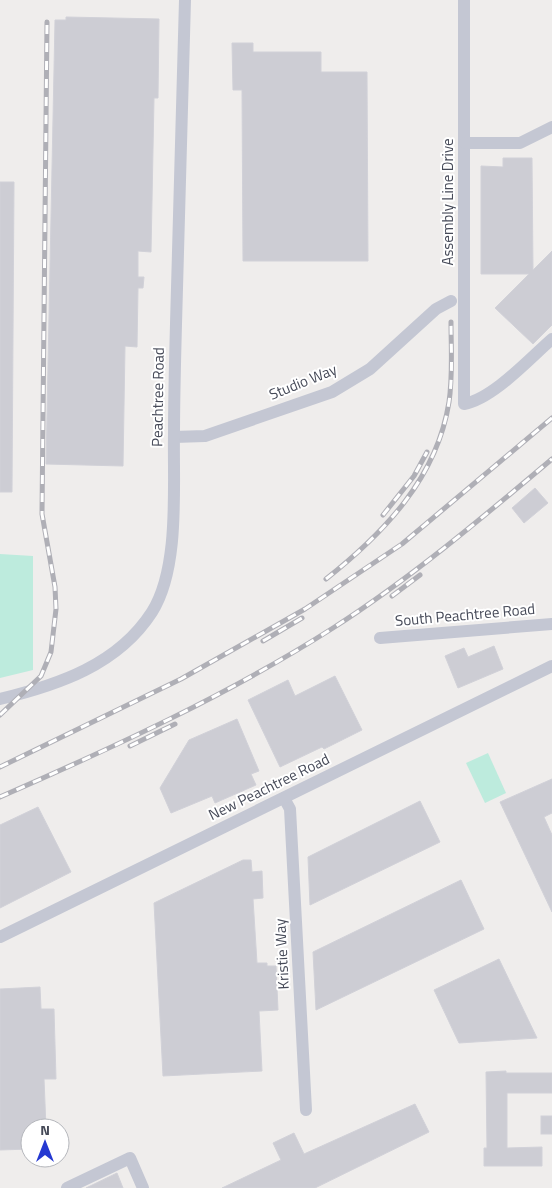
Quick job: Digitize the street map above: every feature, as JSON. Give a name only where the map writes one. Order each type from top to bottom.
[{"type":"street","name":"Peachtree Road","points":[[0,699],[59,683],[96,665],[120,648],[153,610],[164,584],[171,546],[178,169],[185,0]]},
{"type":"street","name":"Assembly Line Drive","points":[[464,0],[464,404],[474,402],[492,390],[552,339]]},
{"type":"street","points":[[465,143],[520,143],[552,127]]},
{"type":"street","name":"Studio Way","points":[[174,437],[205,436],[332,392],[370,369],[436,308],[451,301]]},
{"type":"street","name":"South Peachtree Road","points":[[380,638],[552,624]]},
{"type":"street","name":"New Peachtree Road","points":[[0,937],[552,666]]},
{"type":"street","name":"Kristie Way","points":[[284,798],[290,810],[306,1110]]},
{"type":"street","points":[[67,1188],[130,1158],[144,1188]]},
{"type":"green space","points":[[0,554],[33,556],[33,670],[0,678]]},
{"type":"green space","points":[[488,753],[506,793],[485,803],[466,763]]},
{"type":"building","points":[[66,17],[159,19],[158,98],[154,98],[151,252],[138,251],[138,277],[144,277],[143,288],[138,288],[137,347],[125,346],[123,466],[46,464],[55,20],[66,20]]},
{"type":"building","points":[[232,43],[253,43],[253,52],[321,52],[321,72],[367,72],[368,261],[243,261],[242,90],[233,90]]},
{"type":"building","points":[[503,158],[532,158],[533,270],[552,251],[552,325],[533,344],[495,308],[529,274],[481,274],[481,166],[503,167]]},
{"type":"building","points":[[0,182],[14,182],[12,492],[0,492]]},
{"type":"building","points":[[535,488],[548,503],[524,523],[512,508]]},
{"type":"building","points":[[494,646],[503,669],[458,688],[445,656],[464,648],[468,657]]},
{"type":"building","points":[[335,676],[362,730],[324,749],[322,747],[280,767],[248,700],[288,680],[295,696]]},
{"type":"building","points":[[237,719],[259,771],[251,774],[256,785],[215,803],[212,796],[171,813],[160,788],[189,740]]},
{"type":"building","points":[[552,779],[552,813],[544,817],[552,835],[552,912],[500,802]]},
{"type":"building","points":[[420,801],[440,842],[310,905],[308,857]]},
{"type":"building","points":[[38,807],[71,872],[0,908],[0,825]]},
{"type":"building","points":[[243,860],[251,860],[252,872],[262,871],[263,898],[253,899],[257,963],[267,963],[267,966],[276,966],[278,1010],[259,1011],[262,1071],[163,1076],[154,903]]},
{"type":"building","points":[[461,880],[484,929],[316,1010],[313,952]]},
{"type":"building","points":[[499,959],[537,1038],[459,1043],[434,990]]},
{"type":"building","points":[[40,987],[41,1009],[54,1009],[56,1079],[44,1079],[46,1118],[20,1118],[20,1149],[0,1150],[0,989]]},
{"type":"building","points":[[506,1071],[506,1073],[552,1073],[552,1093],[507,1093],[507,1148],[542,1147],[542,1166],[484,1166],[484,1148],[487,1148],[486,1072]]},
{"type":"building","points":[[415,1104],[429,1132],[315,1188],[222,1188],[281,1160],[273,1143],[294,1133],[304,1154]]},
{"type":"building","points":[[541,1116],[552,1116],[552,1134],[541,1134]]},
{"type":"building","points":[[117,1173],[123,1188],[86,1188]]},
{"type":"railway","points":[[0,715],[41,676],[51,652],[56,609],[55,587],[42,514],[47,22]]},
{"type":"railway","points":[[326,579],[368,543],[387,523],[405,502],[433,455],[443,430],[449,402],[451,322]]},
{"type":"railway","points":[[0,767],[181,679],[305,609],[402,544],[552,418]]},
{"type":"railway","points":[[383,515],[414,476],[427,452]]},
{"type":"railway","points":[[0,797],[85,759],[212,698],[333,628],[418,568],[552,459]]},
{"type":"railway","points":[[392,596],[420,575]]},
{"type":"railway","points":[[263,641],[302,618]]},
{"type":"railway","points":[[130,746],[175,724]]}]
